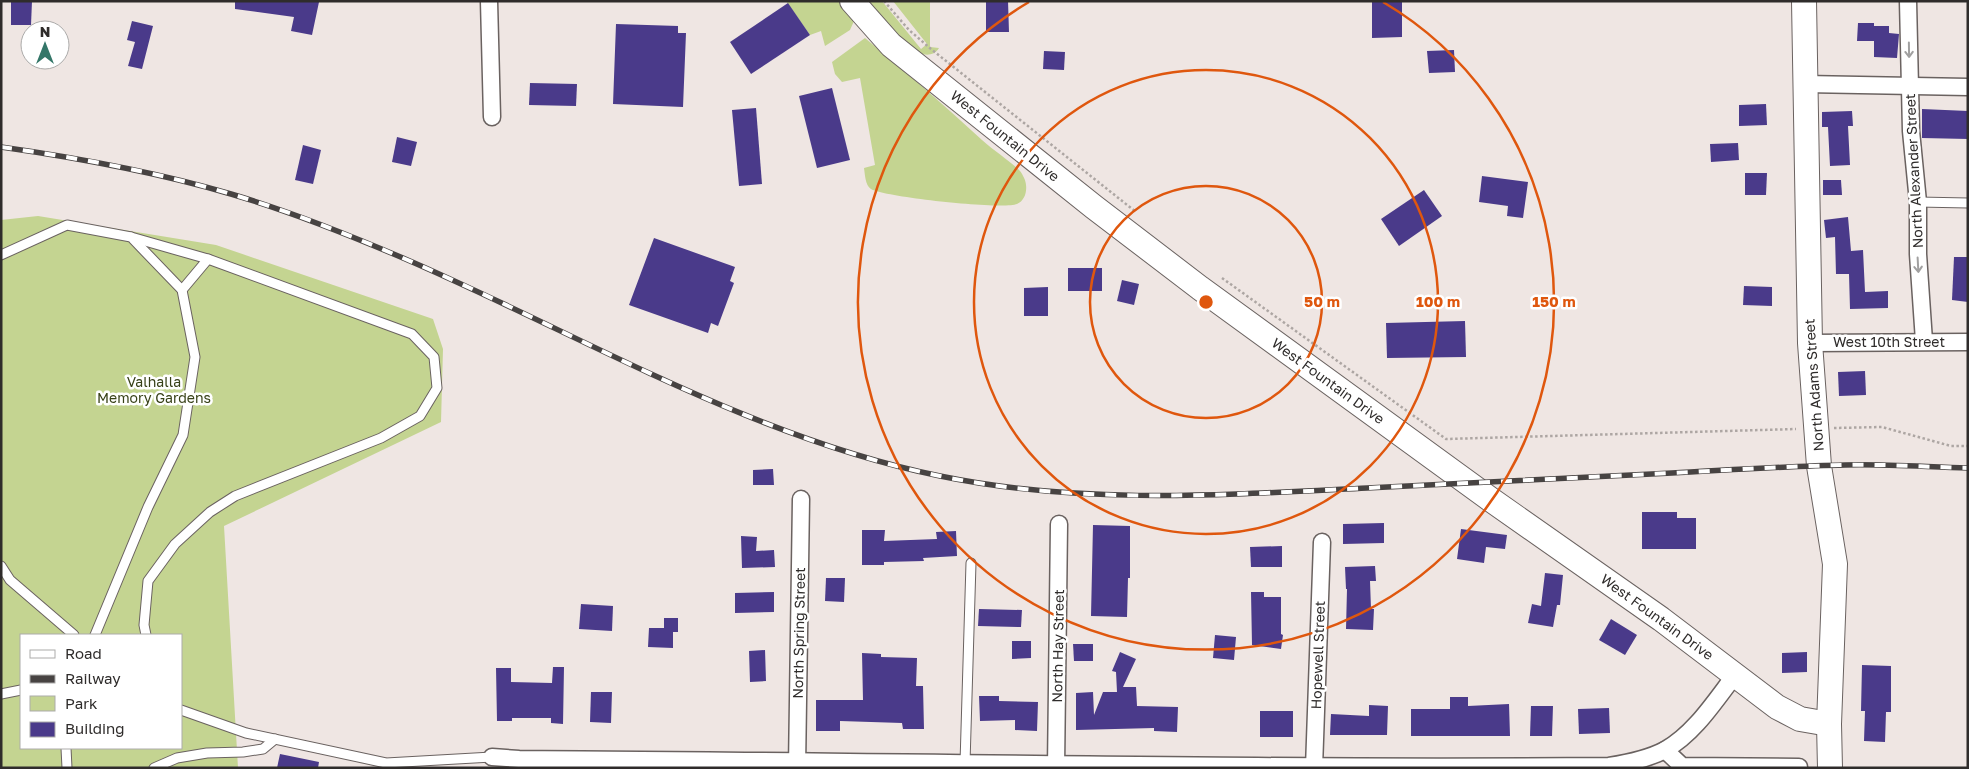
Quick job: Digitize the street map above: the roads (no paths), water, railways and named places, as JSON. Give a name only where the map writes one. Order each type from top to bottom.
[{"type":"street","points":[[489,1],[492,117]]},
{"type":"street","name":"West Fountain Drive","points":[[852,1],[891,44],[1094,207],[1200,288],[1497,505],[1661,619],[1777,707],[1800,719],[1829,724]]},
{"type":"street","name":"North Adams Street","points":[[1804,1],[1810,343],[1819,466],[1835,564],[1829,724],[1830,768]]},
{"type":"street","name":"North Alexander Street","points":[[1908,1],[1911,131],[1918,202],[1918,254],[1924,341]]},
{"type":"street","points":[[1805,84],[1968,87]]},
{"type":"street","name":"West 10th Street","points":[[1810,343],[1968,342]]},
{"type":"street","name":"North Spring Street","points":[[797,764],[801,499]]},
{"type":"street","name":"North Hay Street","points":[[1056,766],[1059,524]]},
{"type":"street","name":"Hopewell Street","points":[[1314,767],[1322,542]]},
{"type":"street","points":[[492,756],[518,764],[965,763],[1056,766],[1609,766],[1643,758],[1665,750],[1695,725],[1735,675]]},
{"type":"street","points":[[1665,750],[1682,766],[1800,767]]},
{"type":"lane","points":[[1918,202],[1968,203]]},
{"type":"lane","points":[[1,255],[66,225],[130,237],[208,259],[412,334],[434,357],[437,388],[420,416],[389,434],[235,496],[210,512],[191,528],[175,544],[148,581],[144,625],[146,634]]},
{"type":"lane","points":[[95,634],[148,507],[183,435],[194,357],[182,290],[130,237]]},
{"type":"lane","points":[[182,290],[208,259]]},
{"type":"lane","points":[[965,763],[971,563]]},
{"type":"lane","points":[[1,566],[10,580],[73,634]]},
{"type":"lane","points":[[1,694],[20,690]]},
{"type":"lane","points":[[182,710],[246,733],[386,763],[492,756]]},
{"type":"lane","points":[[154,768],[177,758],[207,753],[243,752],[263,749],[275,739]]},
{"type":"lane","points":[[66,749],[67,768]]},
{"type":"railway","points":[[1,147],[146,172],[203,186],[274,208],[403,258],[666,381],[800,436],[869,459],[940,476],[993,485],[1046,491],[1153,496],[1313,491],[1802,466],[1876,465],[1968,468]]},
{"type":"park label","name":"Valhalla Memory Gardens","points":[[154,390]]}]
